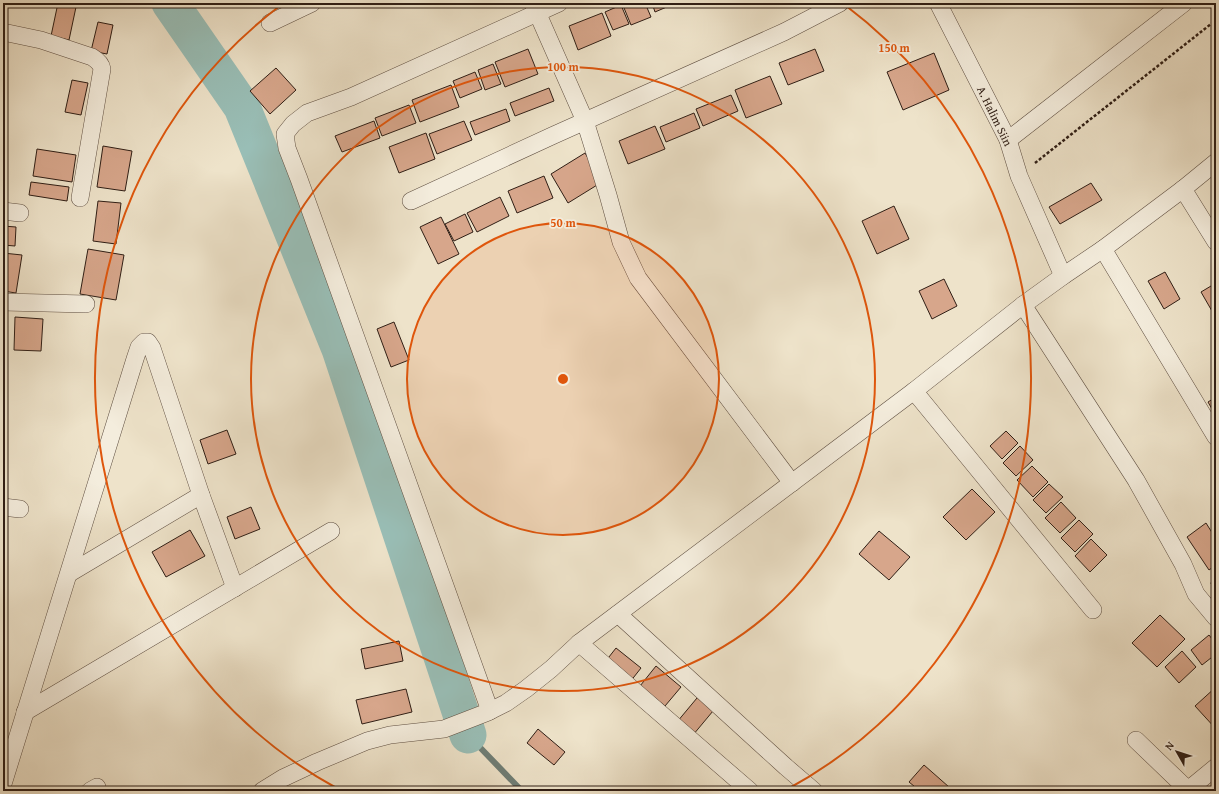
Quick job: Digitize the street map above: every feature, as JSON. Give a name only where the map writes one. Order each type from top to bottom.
[{"type":"street","points":[[270,23],[312,3]]},
{"type":"street","points":[[489,711],[287,148],[285,134],[293,124],[307,113],[350,97],[536,8],[559,3]]},
{"type":"street","points":[[411,201],[784,32],[816,9],[840,3]]},
{"type":"street","name":"A. Halim Siin","points":[[938,3],[1008,140],[1020,176],[1063,276]]},
{"type":"street","points":[[1008,140],[1184,3]]},
{"type":"street","points":[[536,8],[585,121],[621,242],[638,278],[792,482]]},
{"type":"street","points":[[3,32],[41,40],[92,57],[98,60],[102,66],[80,198]]},
{"type":"street","points":[[262,791],[284,778],[317,762],[366,741],[390,735],[444,729],[506,703],[551,669],[579,643],[914,391],[1023,304],[1103,249],[1183,189],[1216,162]]},
{"type":"street","points":[[1183,189],[1216,242]]},
{"type":"street","points":[[1103,249],[1216,437]]},
{"type":"street","points":[[3,302],[86,304]]},
{"type":"street","points":[[1023,304],[1136,480],[1183,564],[1196,594],[1216,618]]},
{"type":"street","points":[[3,784],[70,573],[135,359],[139,347],[144,342],[148,342],[152,348],[201,495],[235,588]]},
{"type":"street","points":[[914,391],[1093,610]]},
{"type":"street","points":[[70,573],[201,495]]},
{"type":"street","points":[[3,507],[20,509]]},
{"type":"street","points":[[25,712],[331,531]]},
{"type":"street","points":[[618,614],[814,791]]},
{"type":"street","points":[[579,643],[750,791]]},
{"type":"street","points":[[1136,740],[1187,790],[1216,767]]},
{"type":"path","points":[[1020,176],[1216,20]]},
{"type":"building","points":[[58,3],[76,7],[69,40],[51,36]]},
{"type":"building","points":[[622,3],[645,3],[651,17],[631,25]]},
{"type":"building","points":[[652,3],[667,3],[669,6],[655,12]]},
{"type":"building","points":[[621,5],[629,24],[613,30],[605,12]]},
{"type":"building","points":[[602,13],[611,36],[578,50],[569,26]]},
{"type":"building","points":[[98,22],[113,25],[107,54],[91,51]]},
{"type":"building","points":[[528,49],[538,74],[505,87],[495,62]]},
{"type":"building","points":[[815,49],[824,71],[788,85],[779,63]]},
{"type":"building","points":[[934,53],[949,90],[903,110],[887,72]]},
{"type":"building","points":[[493,64],[501,84],[485,90],[478,70]]},
{"type":"building","points":[[276,68],[296,90],[270,114],[250,91]]},
{"type":"building","points":[[475,72],[482,89],[460,98],[453,81]]},
{"type":"building","points":[[770,76],[782,104],[746,118],[735,90]]},
{"type":"building","points":[[72,80],[88,83],[81,115],[65,112]]},
{"type":"building","points":[[451,85],[459,107],[420,122],[412,100]]},
{"type":"building","points":[[549,88],[554,101],[515,116],[510,103]]},
{"type":"building","points":[[731,95],[738,111],[703,126],[696,109]]},
{"type":"building","points":[[409,105],[416,123],[382,136],[375,118]]},
{"type":"building","points":[[506,109],[510,121],[475,135],[470,122]]},
{"type":"building","points":[[694,113],[700,128],[666,142],[660,127]]},
{"type":"building","points":[[374,121],[380,138],[342,152],[335,136]]},
{"type":"building","points":[[464,121],[472,140],[437,154],[429,134]]},
{"type":"building","points":[[655,126],[665,149],[628,164],[619,141]]},
{"type":"building","points":[[426,133],[435,159],[399,173],[389,147]]},
{"type":"building","points":[[103,146],[132,151],[125,191],[97,187]]},
{"type":"building","points":[[37,149],[76,155],[72,182],[33,176]]},
{"type":"building","points":[[585,153],[602,182],[568,203],[551,174]]},
{"type":"building","points":[[544,176],[553,198],[517,213],[508,191]]},
{"type":"building","points":[[31,182],[69,187],[67,201],[29,195]]},
{"type":"building","points":[[1091,183],[1102,200],[1060,224],[1049,207]]},
{"type":"building","points":[[500,197],[509,216],[477,232],[467,213]]},
{"type":"building","points":[[98,201],[121,203],[116,244],[93,241]]},
{"type":"building","points":[[894,206],[909,239],[877,254],[862,221]]},
{"type":"building","points":[[465,214],[473,232],[454,241],[445,224]]},
{"type":"building","points":[[441,217],[459,254],[438,264],[420,227]]},
{"type":"building","points":[[3,226],[16,227],[15,246],[3,245]]},
{"type":"building","points":[[88,249],[124,255],[116,300],[80,294]]},
{"type":"building","points":[[3,253],[22,255],[16,293],[3,291]]},
{"type":"building","points":[[1165,272],[1180,299],[1164,309],[1148,281]]},
{"type":"building","points":[[944,279],[957,306],[932,319],[919,291]]},
{"type":"building","points":[[1216,283],[1216,318],[1201,292]]},
{"type":"building","points":[[15,317],[43,319],[41,351],[14,350]]},
{"type":"building","points":[[394,322],[409,360],[391,367],[377,329]]},
{"type":"building","points":[[1216,397],[1216,416],[1208,402]]},
{"type":"building","points":[[227,430],[236,454],[208,464],[200,440]]},
{"type":"building","points":[[1006,431],[1018,443],[1002,459],[990,446]]},
{"type":"building","points":[[1020,446],[1033,460],[1016,476],[1003,463]]},
{"type":"building","points":[[1032,466],[1048,482],[1033,497],[1017,480]]},
{"type":"building","points":[[1049,484],[1063,497],[1046,513],[1033,500]]},
{"type":"building","points":[[972,489],[995,512],[966,540],[943,517]]},
{"type":"building","points":[[1061,502],[1076,518],[1060,533],[1045,518]]},
{"type":"building","points":[[251,507],[260,529],[235,539],[227,517]]},
{"type":"building","points":[[1079,520],[1093,534],[1075,552],[1061,538]]},
{"type":"building","points":[[1206,523],[1216,539],[1216,565],[1209,570],[1187,537]]},
{"type":"building","points":[[190,530],[205,556],[166,577],[152,552]]},
{"type":"building","points":[[879,531],[910,557],[889,580],[859,554]]},
{"type":"building","points":[[1091,539],[1107,555],[1090,572],[1075,556]]},
{"type":"building","points":[[1216,594],[1216,613],[1207,601]]},
{"type":"building","points":[[1160,615],[1185,639],[1157,667],[1132,643]]},
{"type":"building","points":[[1209,635],[1216,644],[1216,654],[1202,665],[1191,650]]},
{"type":"building","points":[[399,641],[403,661],[365,669],[361,649]]},
{"type":"building","points":[[616,648],[641,668],[630,682],[605,662]]},
{"type":"building","points":[[1182,651],[1196,667],[1179,683],[1165,667]]},
{"type":"building","points":[[656,666],[681,687],[665,706],[640,686]]},
{"type":"building","points":[[1216,687],[1216,729],[1195,706]]},
{"type":"building","points":[[406,689],[412,712],[362,724],[356,700]]},
{"type":"building","points":[[702,692],[718,705],[693,735],[677,722]]},
{"type":"building","points":[[538,729],[565,752],[554,765],[527,743]]},
{"type":"building","points":[[924,765],[949,787],[946,791],[920,791],[909,782]]},
{"type":"waterway","points":[[170,3],[242,107],[340,349],[468,735]]},
{"type":"waterway","points":[[468,735],[522,791]]}]
